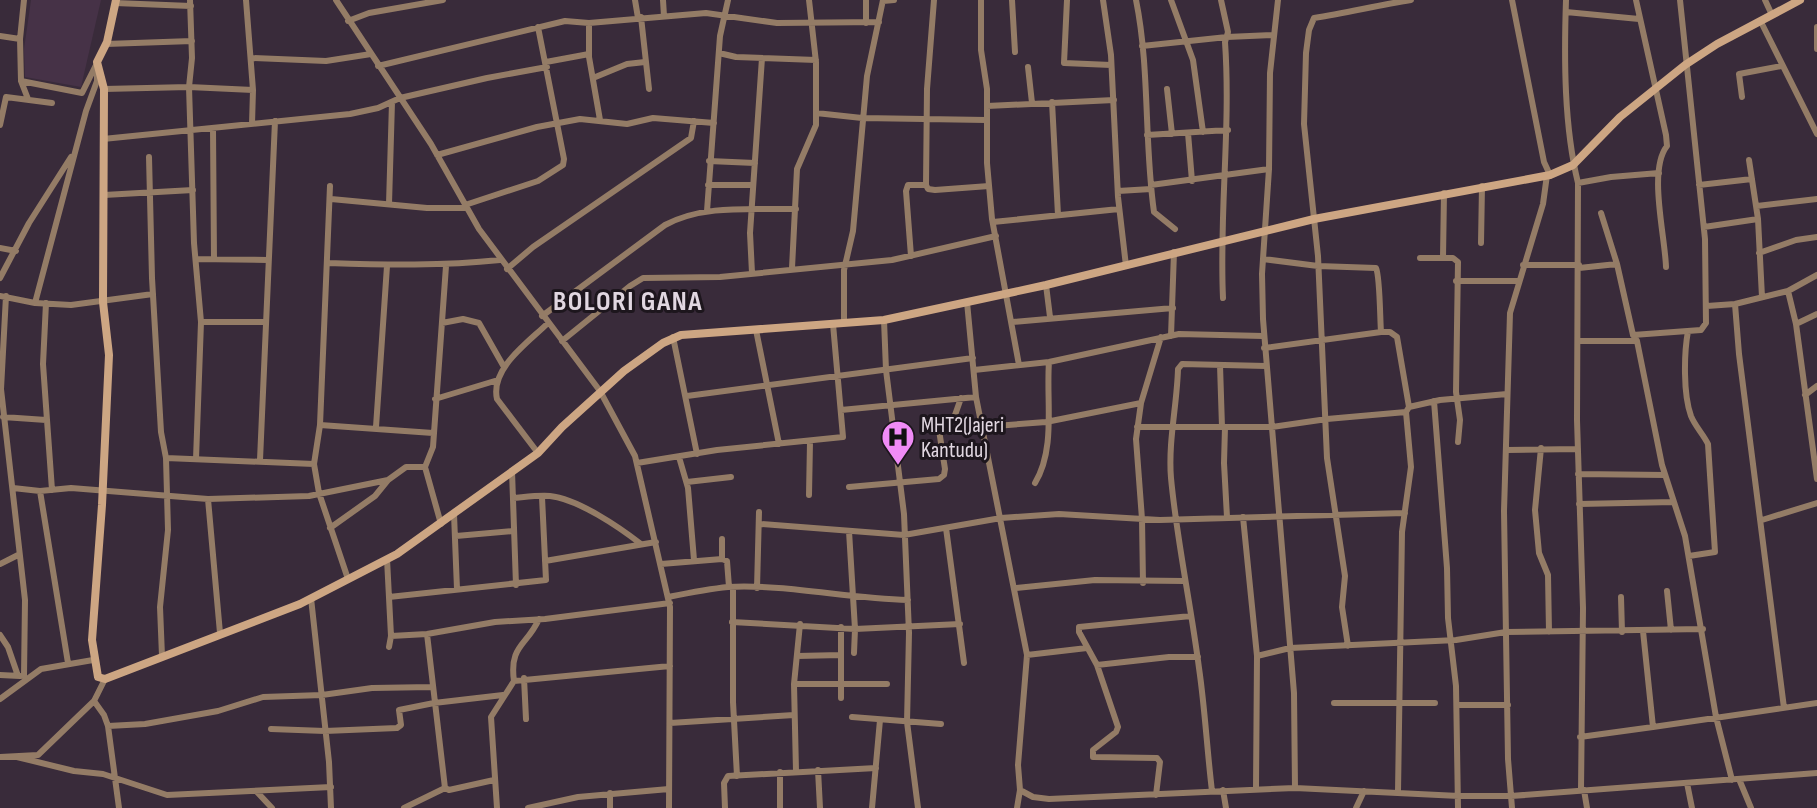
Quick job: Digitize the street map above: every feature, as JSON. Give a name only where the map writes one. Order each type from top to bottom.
[{"type":"street","points":[[24,0],[20,39],[21,81],[28,99]]},
{"type":"street","points":[[246,0],[253,90],[252,124]]},
{"type":"street","points":[[336,0],[437,154],[466,207],[500,260],[600,391],[637,463],[669,600],[669,808]]},
{"type":"street","points":[[348,21],[369,14],[443,0]]},
{"type":"street","points":[[635,0],[640,18],[649,89]]},
{"type":"street","points":[[663,0],[664,16]]},
{"type":"street","points":[[707,211],[719,52],[728,0]]},
{"type":"street","points":[[792,268],[797,169],[816,124],[816,60],[809,0]]},
{"type":"street","points":[[866,0],[866,22]]},
{"type":"street","points":[[844,323],[842,313],[845,264],[853,231],[870,51],[883,1],[894,0]]},
{"type":"street","points":[[934,0],[926,121],[926,185],[928,189],[934,190],[989,186]]},
{"type":"street","points":[[981,0],[981,50],[987,89],[989,186],[993,222],[1019,365]]},
{"type":"street","points":[[1012,0],[1015,52]]},
{"type":"street","points":[[1066,0],[1064,63],[1111,65]]},
{"type":"street","points":[[1103,0],[1111,65],[1119,209],[1126,266]]},
{"type":"street","points":[[1136,0],[1142,46],[1154,212],[1175,229]]},
{"type":"street","points":[[1171,0],[1193,60],[1203,132]]},
{"type":"street","points":[[1221,0],[1227,16],[1228,130],[1222,241],[1223,298]]},
{"type":"street","points":[[1278,0],[1270,73],[1269,169],[1263,259],[1263,336],[1294,693],[1295,788]]},
{"type":"street","points":[[1348,646],[1342,608],[1345,576],[1327,458],[1327,419],[1318,266],[1304,124],[1310,26],[1314,18],[1358,12],[1367,4],[1411,0]]},
{"type":"street","points":[[1512,0],[1544,162],[1549,175],[1543,204],[1510,313],[1504,511],[1512,808]]},
{"type":"street","points":[[1566,0],[1573,165],[1578,183],[1578,474],[1583,633],[1581,737],[1583,790],[1587,808]]},
{"type":"street","points":[[1636,0],[1666,146],[1661,152],[1659,173],[1666,267]]},
{"type":"street","points":[[1579,340],[1635,338],[1701,330],[1704,326],[1707,306],[1704,226],[1685,65],[1680,0]]},
{"type":"street","points":[[1765,0],[1772,15]]},
{"type":"street","points":[[97,62],[104,89],[103,302],[108,355],[93,660],[98,677],[105,679],[311,598],[387,559],[441,524],[538,453],[624,370],[673,337],[717,331],[884,320],[1046,285],[1314,219],[1549,175],[1573,165],[1620,117],[1685,65],[1717,44],[1800,0]]},
{"type":"street","points":[[21,81],[82,93],[107,42],[116,2],[191,3],[192,41],[189,87],[201,322],[196,459]]},
{"type":"street","points":[[1566,12],[1639,18]]},
{"type":"street","points":[[378,66],[565,21],[589,23],[706,13],[750,21],[879,22]]},
{"type":"street","points":[[1761,22],[1817,134]]},
{"type":"street","points":[[589,23],[589,54],[600,120]]},
{"type":"street","points":[[331,199],[466,207],[538,181],[563,165],[558,125],[538,27]]},
{"type":"street","points":[[1817,27],[1817,50]]},
{"type":"street","points":[[1142,46],[1227,37],[1274,35]]},
{"type":"street","points":[[0,36],[20,39]]},
{"type":"street","points":[[107,42],[192,41]]},
{"type":"street","points":[[35,303],[75,152],[98,81],[97,62],[107,42]]},
{"type":"street","points":[[719,52],[762,58],[816,60]]},
{"type":"street","points":[[251,58],[326,61],[371,54]]},
{"type":"street","points":[[103,139],[350,114],[378,108],[400,98],[589,54]]},
{"type":"street","points":[[752,273],[753,185],[762,58]]},
{"type":"street","points":[[593,78],[627,64],[645,62]]},
{"type":"street","points":[[1742,97],[1739,74],[1782,66]]},
{"type":"street","points":[[1028,67],[1032,103]]},
{"type":"street","points":[[104,89],[189,87],[253,90]]},
{"type":"street","points":[[1167,88],[1172,134]]},
{"type":"street","points":[[0,125],[6,97],[52,102]]},
{"type":"street","points":[[987,106],[1114,100]]},
{"type":"street","points":[[389,204],[392,102]]},
{"type":"street","points":[[1052,102],[1058,215]]},
{"type":"street","points":[[816,113],[926,121],[986,120]]},
{"type":"street","points":[[437,154],[537,127],[558,125],[580,119],[627,124],[653,118],[714,123]]},
{"type":"street","points":[[260,460],[275,121]]},
{"type":"street","points":[[507,269],[533,247],[691,138],[694,121]]},
{"type":"street","points":[[213,128],[214,259]]},
{"type":"street","points":[[1147,135],[1228,130]]},
{"type":"street","points":[[1188,133],[1192,181]]},
{"type":"street","points":[[0,278],[29,223],[75,152]]},
{"type":"street","points":[[149,157],[153,294],[161,432],[166,458],[168,530],[160,607],[162,656]]},
{"type":"street","points":[[1749,160],[1757,206],[1761,297]]},
{"type":"street","points":[[710,161],[754,164]]},
{"type":"street","points":[[1118,191],[1269,169]]},
{"type":"street","points":[[1578,183],[1611,177],[1659,173]]},
{"type":"street","points":[[1699,184],[1752,179]]},
{"type":"street","points":[[708,185],[753,185]]},
{"type":"street","points":[[911,256],[906,187],[926,185]]},
{"type":"street","points":[[330,186],[320,425],[314,464],[319,493],[348,579]]},
{"type":"street","points":[[1481,243],[1482,186]]},
{"type":"street","points":[[104,195],[193,190]]},
{"type":"street","points":[[1443,258],[1444,193]]},
{"type":"street","points":[[1757,206],[1817,199]]},
{"type":"street","points":[[542,316],[665,225],[693,212],[796,209]]},
{"type":"street","points":[[993,222],[1119,209]]},
{"type":"street","points":[[1601,213],[1617,264],[1665,475],[1689,556],[1716,717],[1736,779],[1751,808]]},
{"type":"street","points":[[1704,226],[1758,219]]},
{"type":"street","points":[[562,341],[643,278],[720,277],[845,264],[911,256],[996,236]]},
{"type":"street","points":[[1759,253],[1796,240],[1817,237]]},
{"type":"street","points":[[0,248],[16,250]]},
{"type":"street","points":[[1171,336],[1174,252]]},
{"type":"street","points":[[1420,258],[1457,259],[1458,442]]},
{"type":"street","points":[[196,259],[268,260]]},
{"type":"street","points":[[1263,259],[1318,266],[1376,268],[1379,274],[1377,289],[1381,333]]},
{"type":"street","points":[[328,263],[446,266],[500,260]]},
{"type":"street","points":[[1523,265],[1617,264]]},
{"type":"street","points":[[376,427],[387,266]]},
{"type":"street","points":[[441,524],[425,466],[433,447],[446,266]]},
{"type":"street","points":[[1707,306],[1735,304],[1788,291],[1817,275]]},
{"type":"street","points":[[1456,280],[1519,281]]},
{"type":"street","points":[[1046,285],[1050,316]]},
{"type":"street","points":[[1788,291],[1796,324],[1817,479]]},
{"type":"street","points":[[24,676],[25,600],[3,417],[3,296],[46,303],[103,302],[153,294]]},
{"type":"street","points":[[967,302],[976,397],[1016,588],[1027,655],[1018,765],[1020,790],[1017,808]]},
{"type":"street","points":[[46,303],[43,364],[52,490]]},
{"type":"street","points":[[1735,304],[1738,354],[1762,520],[1784,708]]},
{"type":"street","points":[[1013,322],[1050,316],[1173,308]]},
{"type":"street","points":[[1796,324],[1817,314]]},
{"type":"street","points":[[442,323],[463,319],[479,323],[504,367]]},
{"type":"street","points":[[884,320],[886,370],[904,535],[909,626],[907,722],[918,808]]},
{"type":"street","points":[[201,322],[265,322]]},
{"type":"street","points":[[538,453],[496,399],[495,392],[504,367],[548,323]]},
{"type":"street","points":[[637,463],[717,450],[843,437],[833,324]]},
{"type":"street","points":[[756,330],[779,444]]},
{"type":"street","points":[[1688,331],[1686,382],[1691,415],[1699,434],[1708,444],[1715,552],[1689,556]]},
{"type":"street","points":[[1264,348],[1390,332],[1397,337],[1407,410],[1411,467],[1405,513],[1398,792]]},
{"type":"street","points":[[974,370],[1049,362],[1161,337],[1263,336]]},
{"type":"street","points":[[673,337],[687,396],[697,454]]},
{"type":"street","points":[[1143,583],[1137,427],[1141,403],[1161,337]]},
{"type":"street","points":[[687,396],[973,358]]},
{"type":"street","points":[[1035,483],[1046,454],[1049,362]]},
{"type":"street","points":[[1220,365],[1227,518]]},
{"type":"street","points":[[1212,791],[1198,657],[1184,581],[1171,468],[1179,366],[1266,366]]},
{"type":"street","points":[[435,399],[498,380]]},
{"type":"street","points":[[1805,395],[1817,386]]},
{"type":"street","points":[[1137,427],[1272,427],[1407,410],[1434,401],[1507,394]]},
{"type":"street","points":[[841,410],[976,397]]},
{"type":"street","points":[[849,487],[939,479],[944,475],[939,430],[956,415],[961,398]]},
{"type":"street","points":[[1434,401],[1449,631],[1452,640],[1457,705],[1458,808]]},
{"type":"street","points":[[982,427],[1047,422],[1141,403]]},
{"type":"street","points":[[3,417],[46,420]]},
{"type":"street","points":[[320,425],[376,427],[434,433]]},
{"type":"street","points":[[809,495],[810,442]]},
{"type":"street","points":[[1541,448],[1535,510],[1539,553],[1548,576],[1549,633]]},
{"type":"street","points":[[1507,450],[1578,449]]},
{"type":"street","points":[[679,457],[687,482],[694,560]]},
{"type":"street","points":[[166,458],[260,460],[314,464]]},
{"type":"street","points":[[330,528],[375,496],[388,480],[406,467],[425,466]]},
{"type":"street","points":[[512,471],[516,585]]},
{"type":"street","points":[[1578,474],[1665,475]]},
{"type":"street","points":[[687,482],[731,477]]},
{"type":"street","points":[[13,488],[39,491],[71,488],[208,499],[291,497],[388,480]]},
{"type":"street","points":[[39,491],[68,663]]},
{"type":"street","points":[[389,597],[546,580],[542,496]]},
{"type":"street","points":[[513,498],[551,496],[619,527],[641,544]]},
{"type":"street","points":[[208,499],[220,633]]},
{"type":"street","points":[[1579,504],[1674,502]]},
{"type":"street","points":[[1762,520],[1817,503]]},
{"type":"street","points":[[757,588],[761,524],[759,512]]},
{"type":"street","points":[[761,524],[904,535],[1001,518],[1059,514],[1177,519],[1405,513]]},
{"type":"street","points":[[454,514],[457,589]]},
{"type":"street","points":[[1243,518],[1257,656],[1256,789]]},
{"type":"street","points":[[946,528],[964,663]]},
{"type":"street","points":[[456,536],[514,531]]},
{"type":"street","points":[[849,531],[851,597],[855,629],[854,653]]},
{"type":"street","points":[[722,539],[722,559]]},
{"type":"street","points":[[544,561],[656,542]]},
{"type":"street","points":[[0,564],[18,555]]},
{"type":"street","points":[[387,559],[391,636],[389,647]]},
{"type":"street","points":[[661,564],[694,560],[722,559],[727,561],[731,587],[737,776]]},
{"type":"street","points":[[1016,588],[1095,580],[1143,583],[1184,581]]},
{"type":"street","points":[[391,636],[427,634],[495,622],[539,619],[669,600],[731,587],[908,600]]},
{"type":"street","points":[[1667,591],[1671,630]]},
{"type":"street","points":[[1621,597],[1622,632]]},
{"type":"street","points":[[311,598],[326,731],[331,808]]},
{"type":"street","points":[[1156,795],[1160,762],[1157,758],[1093,757],[1093,750],[1116,732],[1118,727],[1097,665],[1079,632],[1079,627],[1085,624],[1191,616]]},
{"type":"street","points":[[514,681],[511,665],[514,654],[539,619]]},
{"type":"street","points":[[732,622],[800,624],[855,629],[960,624]]},
{"type":"street","points":[[796,771],[794,684],[800,624]]},
{"type":"street","points":[[841,627],[842,698]]},
{"type":"street","points":[[1257,656],[1290,648],[1452,640],[1506,632],[1583,633],[1702,629]]},
{"type":"street","points":[[1643,631],[1653,727]]},
{"type":"street","points":[[427,634],[445,788]]},
{"type":"street","points":[[0,635],[24,676]]},
{"type":"street","points":[[1027,655],[1088,648]]},
{"type":"street","points":[[797,656],[841,655]]},
{"type":"street","points":[[1097,665],[1169,657],[1198,657]]},
{"type":"street","points":[[0,699],[24,676],[41,669],[93,660]]},
{"type":"street","points":[[497,808],[491,717],[514,681],[524,678],[670,666]]},
{"type":"street","points":[[0,675],[24,676]]},
{"type":"street","points":[[524,678],[526,719]]},
{"type":"street","points":[[17,758],[38,755],[94,701],[105,679]]},
{"type":"street","points":[[794,684],[887,684]]},
{"type":"street","points":[[108,726],[145,724],[219,711],[263,697],[322,695],[372,688],[432,687]]},
{"type":"street","points":[[271,729],[326,731],[398,728],[401,725],[399,710],[434,703],[503,695]]},
{"type":"street","points":[[94,701],[104,715],[108,726],[119,808]]},
{"type":"street","points":[[1334,703],[1435,703]]},
{"type":"street","points":[[1581,737],[1817,703]]},
{"type":"street","points":[[1457,705],[1508,705]]},
{"type":"street","points":[[670,723],[794,715]]},
{"type":"street","points":[[852,717],[941,724]]},
{"type":"street","points":[[872,808],[880,720]]},
{"type":"street","points":[[0,757],[17,758],[116,779],[167,795],[331,787]]},
{"type":"street","points":[[724,808],[724,783],[728,776],[876,768]]},
{"type":"street","points":[[819,770],[820,808]]},
{"type":"street","points":[[780,772],[780,808]]},
{"type":"street","points":[[1020,790],[1033,797],[1049,799],[1295,788],[1459,796],[1511,796],[1817,773]]},
{"type":"street","points":[[404,808],[445,788],[449,790],[494,780]]},
{"type":"street","points":[[1687,783],[1692,808]]},
{"type":"street","points":[[528,808],[578,796],[669,789]]},
{"type":"street","points":[[1224,790],[1226,808]]},
{"type":"street","points":[[1356,808],[1364,791]]},
{"type":"street","points":[[257,792],[272,808]]},
{"type":"street","points":[[610,793],[610,808]]},
{"type":"shaded area","points":[[31,0],[101,0],[81,87],[25,77],[24,49]]},
{"type":"place","name":"MHT2(Jajeri Kantudu)","points":[[898,466]]},
{"type":"district","name":"BOLORI GANA","points":[[628,300]]}]
